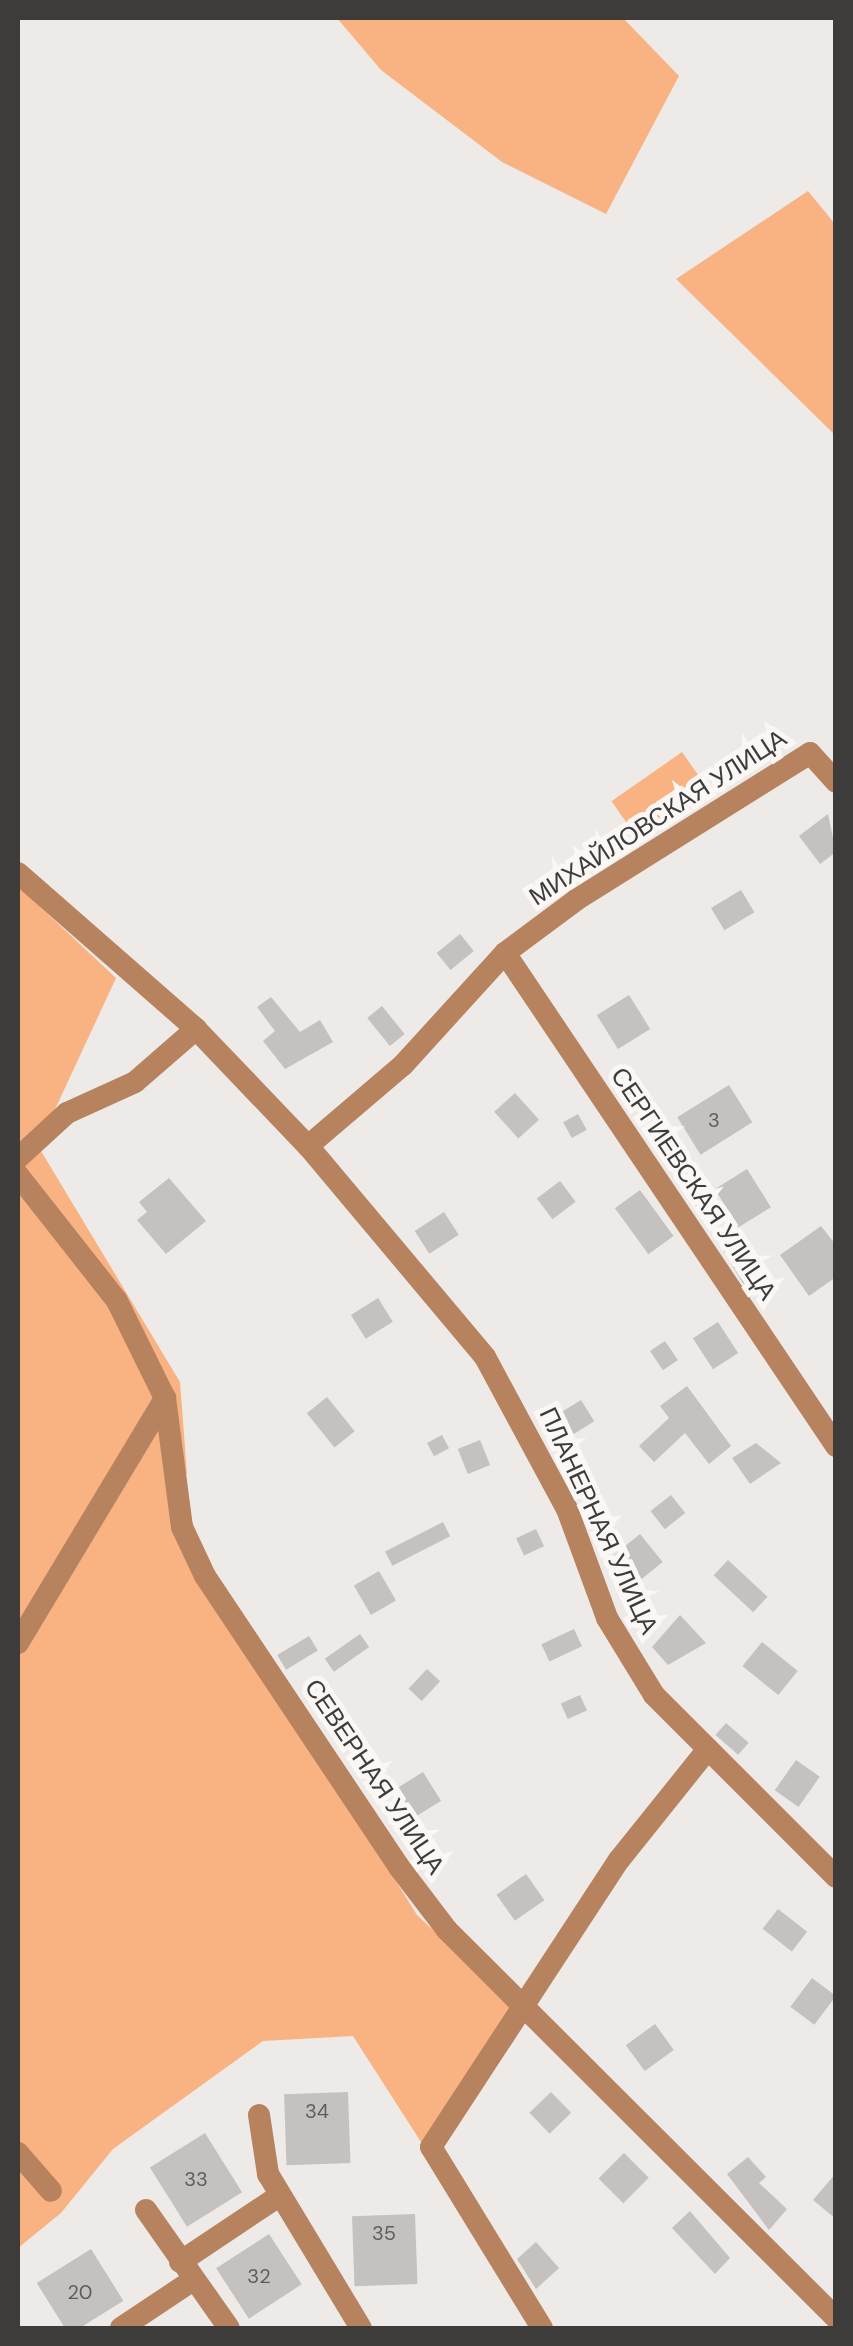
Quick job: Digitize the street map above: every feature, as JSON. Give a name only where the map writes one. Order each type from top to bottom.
[{"type":"street","name":"МИХАЙЛОВСКАЯ УЛИЦА","points":[[504,952],[810,753],[836,782]]},
{"type":"street","name":"ПЛАНЕРНАЯ УЛИЦА","points":[[18,873],[196,1029],[308,1146],[484,1357],[567,1510],[607,1618],[654,1696],[836,1877]]},
{"type":"street","points":[[308,1146],[403,1065],[504,952]]},
{"type":"street","name":"СЕРГИЕВСКАЯ УЛИЦА","points":[[504,952],[836,1446]]},
{"type":"street","points":[[18,1158],[66,1113],[136,1082],[196,1029]]},
{"type":"street","name":"СЕВЕРНАЯ УЛИЦА","points":[[18,1175],[117,1301],[166,1398],[182,1527],[206,1576],[447,1930],[529,2003],[836,2318]]},
{"type":"street","points":[[18,1644],[166,1398]]},
{"type":"street","points":[[542,2328],[431,2147],[529,2003],[618,1860],[708,1748]]},
{"type":"street","points":[[260,2116],[279,2196],[361,2328]]},
{"type":"street","points":[[18,2153],[51,2190]]},
{"type":"street","points":[[136,2326],[186,2271],[279,2196]]},
{"type":"street","points":[[146,2210],[228,2328]]},
{"type":"shaded area","points":[[337,18],[623,18],[679,76],[606,214],[502,162],[381,70]]},
{"type":"shaded area","points":[[808,191],[835,224],[835,435],[676,279]]},
{"type":"shaded area","points":[[682,752],[710,792],[640,841],[612,801]]},
{"type":"shaded area","points":[[18,886],[116,978],[38,1146],[180,1382],[187,1474],[168,1477],[175,1525],[417,1915],[516,2008],[437,2133],[421,2142],[353,2036],[263,2041],[113,2149],[61,2213],[18,2248]]},
{"type":"building","points":[[828,814],[836,852],[820,864],[799,836]]},
{"type":"building","points":[[741,890],[754,912],[724,930],[711,908]]},
{"type":"building","points":[[460,934],[474,951],[451,970],[437,953]]},
{"type":"building","points":[[629,995],[650,1029],[618,1049],[597,1015]]},
{"type":"building","points":[[271,997],[300,1032],[320,1020],[333,1042],[285,1069],[263,1041],[275,1031],[257,1007]]},
{"type":"building","points":[[382,1006],[405,1034],[390,1046],[367,1018]]},
{"type":"building","points":[[729,1085],[752,1122],[701,1155],[677,1117]]},
{"type":"building","points":[[515,1093],[539,1120],[518,1138],[494,1112]]},
{"type":"building","points":[[578,1114],[587,1130],[572,1138],[563,1122]]},
{"type":"building","points":[[747,1169],[771,1207],[739,1227],[715,1189]]},
{"type":"building","points":[[169,1178],[206,1221],[166,1254],[137,1220],[147,1212],[139,1202]]},
{"type":"building","points":[[560,1181],[576,1202],[552,1219],[537,1198]]},
{"type":"building","points":[[640,1190],[674,1236],[648,1254],[615,1208]]},
{"type":"building","points":[[444,1212],[459,1235],[429,1254],[415,1231]]},
{"type":"building","points":[[821,1226],[836,1245],[836,1277],[809,1296],[780,1255]]},
{"type":"building","points":[[742,1239],[762,1272],[743,1284],[723,1250]]},
{"type":"building","points":[[378,1298],[393,1322],[366,1339],[351,1315]]},
{"type":"building","points":[[718,1322],[738,1353],[713,1369],[693,1338]]},
{"type":"building","points":[[665,1341],[678,1360],[663,1370],[650,1351]]},
{"type":"building","points":[[687,1386],[731,1446],[709,1464],[685,1433],[654,1462],[639,1446],[669,1418],[660,1406]]},
{"type":"building","points":[[327,1397],[355,1431],[334,1448],[307,1413]]},
{"type":"building","points":[[581,1400],[594,1421],[571,1436],[557,1415]]},
{"type":"building","points":[[442,1435],[449,1448],[434,1456],[427,1443]]},
{"type":"building","points":[[480,1440],[490,1465],[468,1474],[458,1449]]},
{"type":"building","points":[[756,1443],[781,1463],[750,1484],[732,1458]]},
{"type":"building","points":[[671,1495],[685,1513],[665,1529],[651,1511]]},
{"type":"building","points":[[443,1522],[450,1536],[392,1566],[385,1552]]},
{"type":"building","points":[[536,1529],[544,1546],[524,1556],[516,1538]]},
{"type":"building","points":[[640,1534],[663,1562],[632,1587],[609,1559]]},
{"type":"building","points":[[728,1560],[767,1597],[753,1612],[714,1575]]},
{"type":"building","points":[[379,1571],[396,1600],[371,1615],[354,1586]]},
{"type":"building","points":[[680,1615],[706,1643],[668,1665],[652,1647]]},
{"type":"building","points":[[574,1629],[582,1646],[549,1661],[541,1644]]},
{"type":"building","points":[[360,1634],[369,1647],[334,1672],[325,1659]]},
{"type":"building","points":[[309,1636],[318,1651],[286,1670],[277,1655]]},
{"type":"building","points":[[762,1642],[798,1671],[778,1695],[742,1666]]},
{"type":"building","points":[[427,1669],[440,1681],[422,1701],[409,1689]]},
{"type":"building","points":[[580,1695],[587,1711],[568,1719],[561,1704]]},
{"type":"building","points":[[726,1723],[749,1743],[738,1755],[716,1735]]},
{"type":"building","points":[[796,1760],[820,1777],[799,1807],[775,1790]]},
{"type":"building","points":[[423,1772],[441,1801],[414,1818],[396,1789]]},
{"type":"building","points":[[526,1874],[544,1900],[515,1921],[497,1895]]},
{"type":"building","points":[[778,1909],[807,1932],[792,1951],[763,1929]]},
{"type":"building","points":[[812,1978],[836,1996],[814,2025],[790,2007]]},
{"type":"building","points":[[655,2024],[674,2050],[645,2071],[626,2045]]},
{"type":"building","points":[[348,2092],[350,2163],[287,2165],[284,2094]]},
{"type":"building","points":[[551,2092],[571,2113],[550,2134],[529,2113]]},
{"type":"building","points":[[205,2133],[242,2192],[187,2227],[150,2167]]},
{"type":"building","points":[[624,2153],[649,2178],[623,2203],[599,2178]]},
{"type":"building","points":[[748,2157],[766,2177],[759,2183],[787,2209],[769,2230],[727,2174]]},
{"type":"building","points":[[836,2173],[836,2219],[813,2200]]},
{"type":"building","points":[[690,2211],[730,2258],[715,2274],[672,2228]]},
{"type":"building","points":[[415,2214],[417,2284],[354,2286],[352,2216]]},
{"type":"building","points":[[269,2234],[302,2284],[249,2319],[216,2268]]},
{"type":"building","points":[[536,2242],[559,2268],[536,2289],[517,2259]]},
{"type":"building","points":[[91,2249],[123,2301],[80,2328],[65,2328],[37,2283]]}]
